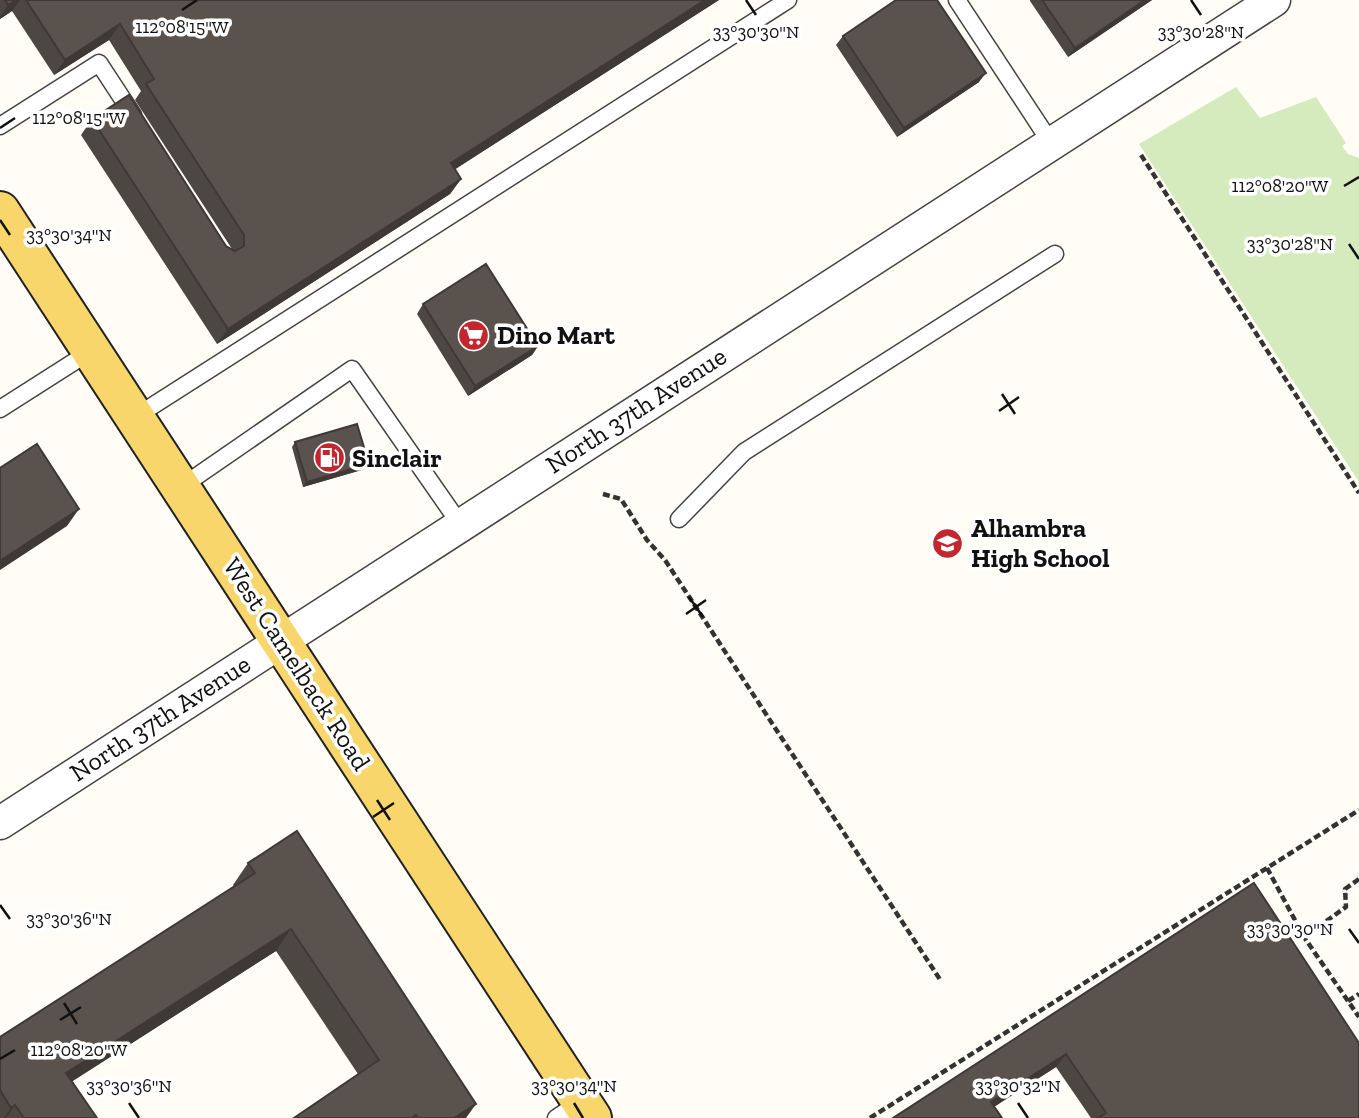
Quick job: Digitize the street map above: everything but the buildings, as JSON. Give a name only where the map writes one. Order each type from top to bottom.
[{"type":"main road","name":"West Camelback Road","points":[[2,217],[281,639],[576,1112]]},
{"type":"street","name":"North 37th Avenue","points":[[0,823],[1269,1]]},
{"type":"lane","points":[[135,417],[788,0]]},
{"type":"lane","points":[[957,0],[1051,143]]},
{"type":"lane","points":[[0,126],[99,63],[143,131]]},
{"type":"lane","points":[[679,519],[744,452],[1055,254]]},
{"type":"lane","points":[[0,409],[91,351]]},
{"type":"lane","points":[[181,487],[352,369],[460,524]]},
{"type":"path","points":[[1141,156],[1359,493]]},
{"type":"path","points":[[603,494],[621,499],[647,540],[665,560],[942,981]]},
{"type":"path","points":[[870,1118],[1359,810]]},
{"type":"path","points":[[1267,868],[1304,937],[1359,1017]]},
{"type":"path","points":[[1304,937],[1346,907],[1345,889],[1359,880]]},
{"type":"path","points":[[1348,1001],[1359,994]]},
{"type":"green space","points":[[1236,87],[1260,118],[1316,97],[1346,143],[1342,146],[1348,154],[1359,158],[1359,482],[1139,144]]},
{"type":"place","name":"Dino Mart","points":[[474,335]]},
{"type":"place","name":"Sinclair","points":[[329,458]]},
{"type":"place","name":"Alhambra High School","points":[[948,543]]}]
